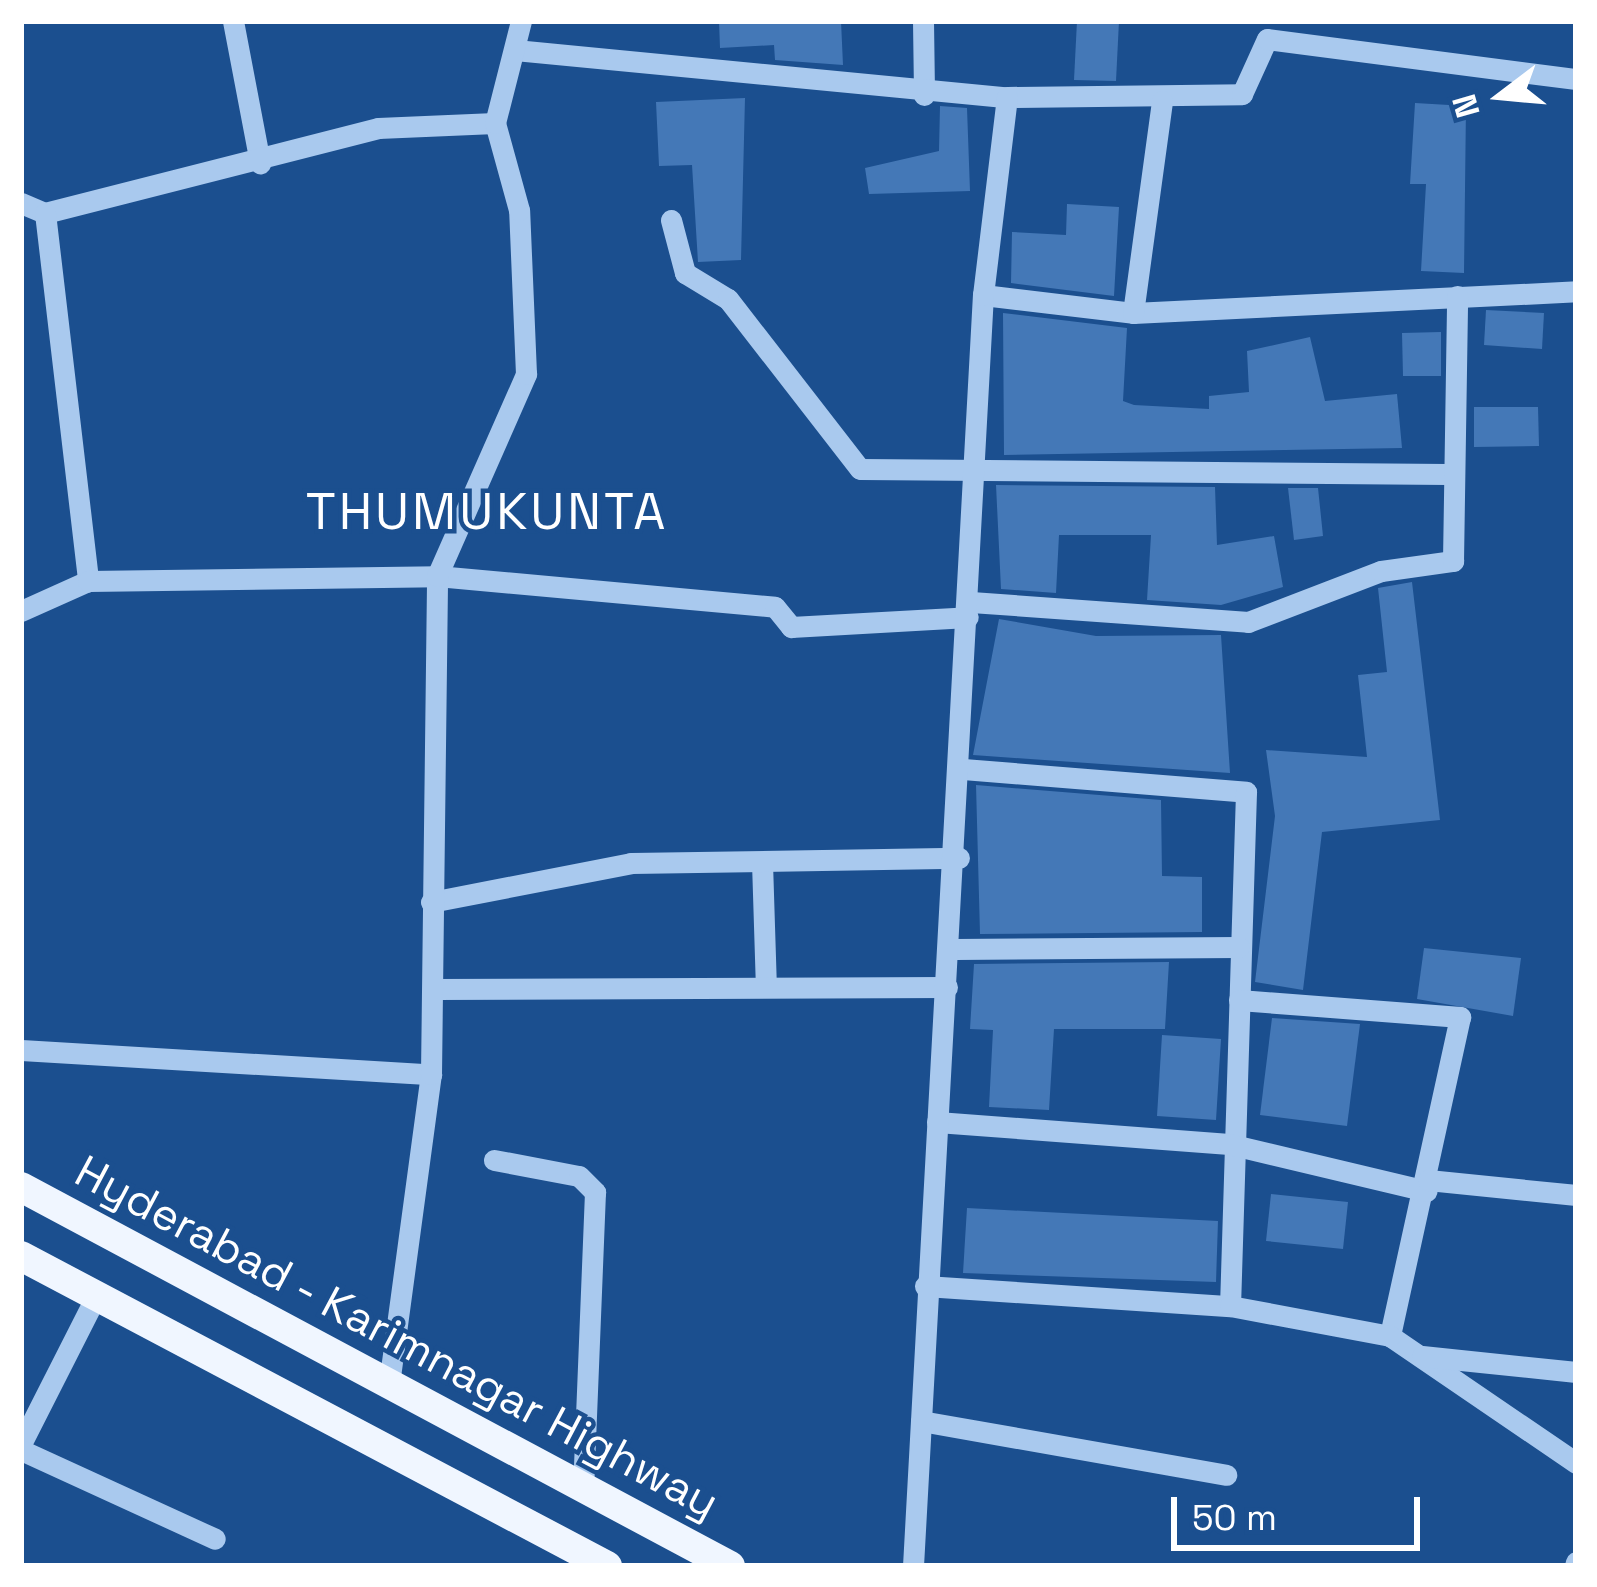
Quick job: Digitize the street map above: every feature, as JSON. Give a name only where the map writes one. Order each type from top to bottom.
[{"type":"main road","name":"Hyderabad - Karimnagar Highway","points":[[21,1187],[730,1566]]},
{"type":"main road","points":[[21,1256],[607,1566]]},
{"type":"street","points":[[233,21],[260,163]]},
{"type":"street","points":[[389,1384],[431,1074],[437,576],[526,374],[520,210],[496,122],[521,21]]},
{"type":"street","points":[[923,21],[924,95]]},
{"type":"street","points":[[515,50],[924,95],[1162,101],[1242,94],[1268,30],[1576,79]]},
{"type":"street","points":[[913,1566],[925,1286],[947,987],[956,949],[983,295],[1006,98]]},
{"type":"street","points":[[1133,313],[1162,101]]},
{"type":"street","points":[[21,202],[45,213],[260,163],[378,128],[496,122]]},
{"type":"street","points":[[45,213],[88,581]]},
{"type":"street","points":[[671,220],[685,273],[728,299],[860,469],[976,466],[1447,474]]},
{"type":"street","points":[[983,295],[1133,313],[1576,291]]},
{"type":"street","points":[[21,611],[88,581],[437,576],[776,607],[791,627],[970,609],[1248,622],[1381,572],[1453,561],[1447,474],[1457,296]]},
{"type":"street","points":[[963,769],[1246,792],[1229,1144],[1230,1306]]},
{"type":"street","points":[[431,902],[631,863],[959,858]]},
{"type":"street","points":[[762,862],[766,986]]},
{"type":"street","points":[[956,949],[1239,946]]},
{"type":"street","points":[[435,989],[947,987]]},
{"type":"street","points":[[1239,1000],[1460,1017],[1427,1185],[1390,1336]]},
{"type":"street","points":[[21,1050],[431,1074]]},
{"type":"street","points":[[937,1122],[1229,1144],[1427,1185],[1576,1196]]},
{"type":"street","points":[[494,1160],[579,1177],[595,1192],[583,1488]]},
{"type":"street","points":[[925,1286],[1230,1306],[1390,1336],[1576,1463]]},
{"type":"street","points":[[97,1294],[21,1447],[215,1539]]},
{"type":"street","points":[[1418,1356],[1576,1372]]},
{"type":"street","points":[[921,1421],[1226,1475]]},
{"type":"building","points":[[719,21],[841,21],[843,65],[775,60],[774,45],[720,48]]},
{"type":"building","points":[[1077,21],[1119,21],[1116,81],[1074,80]]},
{"type":"building","points":[[745,98],[741,260],[698,262],[692,165],[659,166],[656,102]]},
{"type":"building","points":[[1415,103],[1466,106],[1464,273],[1421,271],[1426,184],[1410,184]]},
{"type":"building","points":[[940,106],[967,108],[970,191],[869,194],[865,168],[939,151]]},
{"type":"building","points":[[1067,204],[1119,207],[1114,296],[1011,283],[1012,232],[1066,235]]},
{"type":"building","points":[[1486,310],[1544,313],[1542,349],[1484,345]]},
{"type":"building","points":[[1003,313],[1127,328],[1123,401],[1134,405],[1209,409],[1209,396],[1249,392],[1247,351],[1310,337],[1325,401],[1397,394],[1402,448],[1004,455]]},
{"type":"building","points":[[1441,332],[1441,376],[1403,376],[1402,333]]},
{"type":"building","points":[[1474,407],[1538,407],[1539,446],[1474,447]]},
{"type":"building","points":[[996,485],[1215,487],[1217,545],[1274,536],[1283,587],[1221,605],[1147,600],[1151,535],[1059,535],[1056,593],[1001,589]]},
{"type":"building","points":[[1288,488],[1318,488],[1323,536],[1294,540]]},
{"type":"building","points":[[1412,582],[1440,820],[1322,832],[1303,990],[1255,982],[1275,816],[1266,750],[1367,757],[1358,675],[1387,672],[1378,588]]},
{"type":"building","points":[[999,619],[1096,636],[1221,635],[1230,773],[973,755]]},
{"type":"building","points":[[976,785],[1161,800],[1162,876],[1202,877],[1202,932],[980,934]]},
{"type":"building","points":[[1424,948],[1521,958],[1513,1016],[1417,999]]},
{"type":"building","points":[[1169,962],[1165,1029],[1054,1029],[1049,1110],[989,1107],[993,1030],[970,1029],[974,964]]},
{"type":"building","points":[[1272,1018],[1360,1024],[1347,1126],[1260,1115]]},
{"type":"building","points":[[1162,1035],[1221,1039],[1216,1120],[1157,1116]]},
{"type":"building","points":[[1271,1194],[1348,1202],[1343,1249],[1266,1241]]},
{"type":"building","points":[[967,1208],[1218,1221],[1216,1282],[963,1273]]},
{"type":"district","name":"THUMUKUNTA","points":[[487,512]]}]
